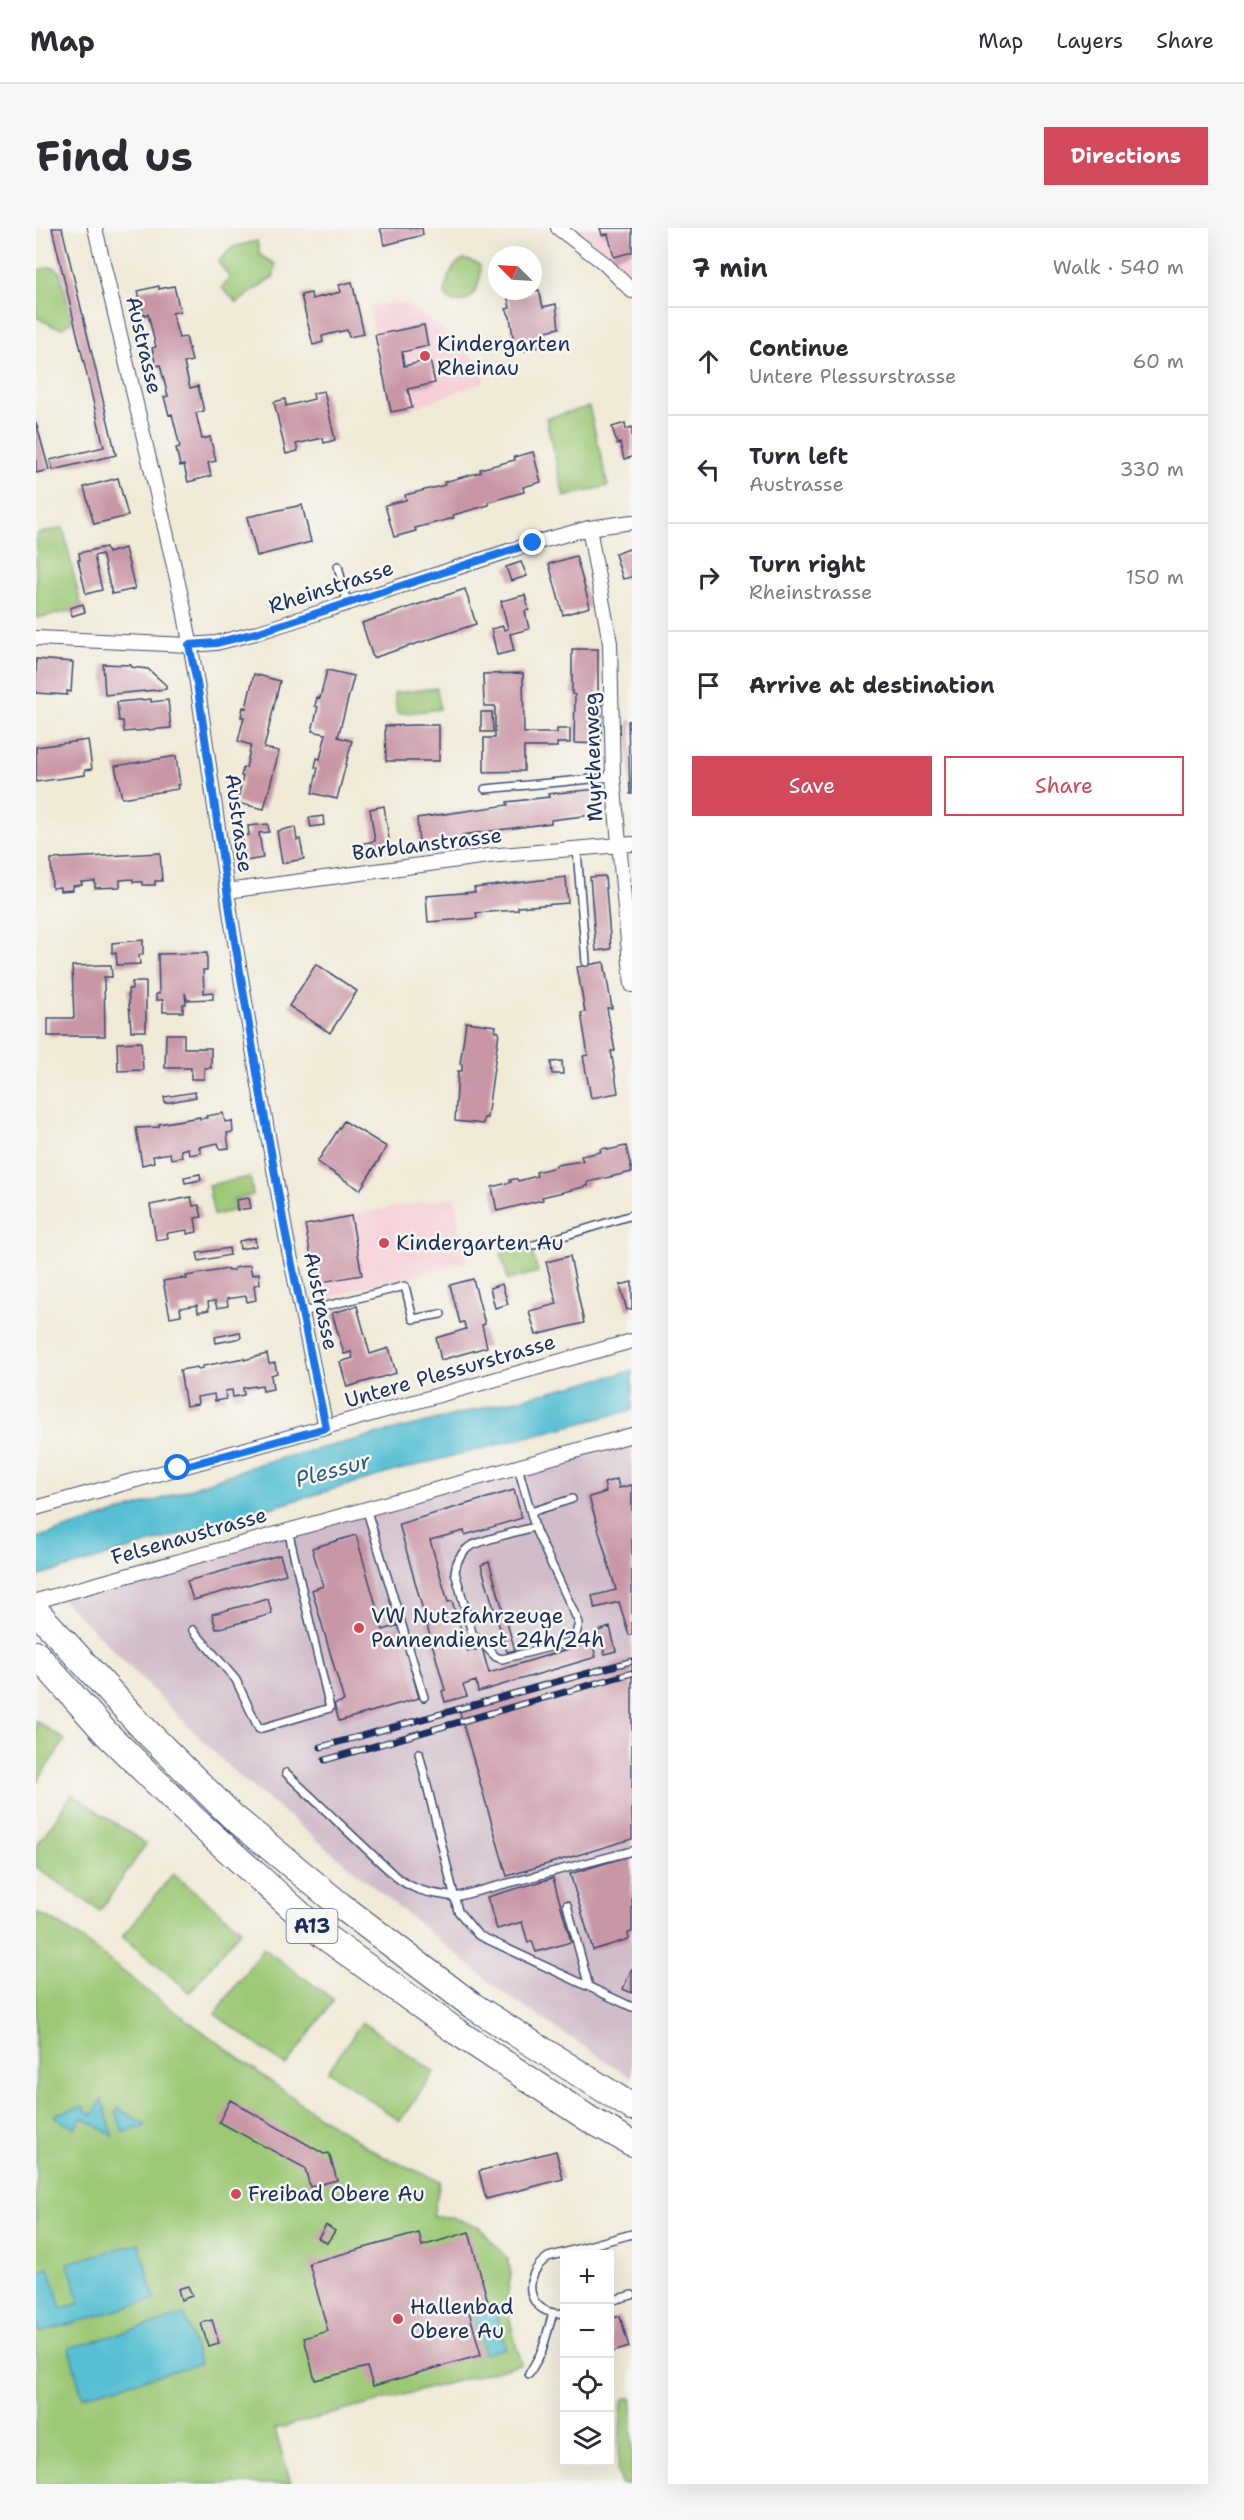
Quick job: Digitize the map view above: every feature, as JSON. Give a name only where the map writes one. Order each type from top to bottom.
[{"type":"highway","name":"A13","points":[[36,1611],[145,1730],[232,1816],[331,1898],[474,2006],[632,2107]]},
{"type":"highway","name":"A13","points":[[36,1654],[106,1733],[188,1813],[324,1936],[466,2038],[589,2119],[632,2143]]},
{"type":"street","name":"Austrasse","points":[[95,228],[168,537],[197,683],[259,1085],[326,1428]]},
{"type":"street","points":[[558,228],[604,263],[632,291]]},
{"type":"street","name":"Rheinstrasse","points":[[36,638],[189,645],[216,643],[256,633],[527,545],[589,528],[632,522]]},
{"type":"street","name":"Myrthenweg","points":[[589,528],[610,643],[613,777],[625,845],[632,986]]},
{"type":"street","name":"Barblanstrasse","points":[[228,891],[488,856],[625,845]]},
{"type":"street","name":"Untere Plessurstrasse","points":[[36,1508],[632,1341]]},
{"type":"street","name":"Felsenaustrasse","points":[[36,1601],[632,1435]]},
{"type":"lane","points":[[338,566],[347,603]]},
{"type":"lane","points":[[484,789],[613,777]]},
{"type":"lane","points":[[577,850],[586,962]]},
{"type":"lane","points":[[534,1245],[632,1215]]},
{"type":"lane","points":[[303,1312],[405,1286],[413,1319],[441,1314]]},
{"type":"lane","points":[[518,1466],[534,1527],[577,1615],[578,1633],[573,1641],[502,1659],[496,1658],[470,1629],[455,1572],[456,1565],[460,1556],[470,1547],[534,1527]]},
{"type":"lane","points":[[531,1512],[572,1499]]},
{"type":"lane","points":[[366,1508],[424,1697]]},
{"type":"lane","points":[[193,1630],[236,1680],[258,1729],[330,1708],[288,1530]]},
{"type":"lane","points":[[419,1753],[458,1911],[478,1935],[632,2007]]},
{"type":"lane","points":[[286,1773],[410,1888],[455,1897],[632,1851]]},
{"type":"lane","points":[[567,1905],[589,1987]]},
{"type":"lane","points":[[560,2313],[552,2313],[536,2303],[531,2292],[530,2281],[538,2264],[548,2258],[632,2234]]},
{"type":"lane","points":[[614,2300],[632,2295]]},
{"type":"lane","points":[[529,2373],[542,2351],[552,2313]]},
{"type":"shaded area","points":[[574,228],[632,228],[632,279],[613,257]]},
{"type":"shaded area","name":"Kindergarten Rheinau","points":[[392,302],[404,303],[457,340],[485,371],[484,382],[412,408],[391,412],[369,307]]},
{"type":"shaded area","name":"Kindergarten Au","points":[[455,1197],[467,1262],[315,1301],[300,1223]]},
{"type":"shaded area","points":[[632,1436],[632,2078],[506,1995],[234,1772],[58,1595]]},
{"type":"green space","points":[[257,241],[260,255],[275,264],[274,276],[237,303],[222,288],[230,277],[218,262],[233,247]]},
{"type":"green space","points":[[464,259],[479,264],[481,273],[479,283],[467,300],[452,302],[445,295],[446,285],[453,269]]},
{"type":"green space","points":[[49,267],[56,268],[60,272],[72,321],[63,328],[53,326],[36,317],[36,271]]},
{"type":"green space","points":[[589,407],[608,486],[564,497],[546,418]]},
{"type":"green space","points":[[63,528],[82,609],[36,618],[36,534]]},
{"type":"green space","points":[[437,688],[440,709],[397,714],[394,693]]},
{"type":"green space","points":[[250,1177],[253,1195],[234,1199],[236,1210],[214,1215],[208,1185]]},
{"type":"green space","points":[[530,1245],[538,1272],[508,1280],[501,1253]]},
{"type":"green space","points":[[36,1721],[65,1740],[36,1783]]},
{"type":"green space","points":[[72,1794],[146,1844],[100,1911],[36,1867],[36,1847]]},
{"type":"green space","points":[[173,1874],[241,1929],[190,1992],[122,1937]]},
{"type":"green space","name":"Freibad Obere Au","points":[[36,1912],[82,1939],[154,1996],[317,2115],[382,2156],[440,2181],[433,2217],[452,2217],[479,2227],[508,2259],[511,2274],[506,2304],[521,2364],[275,2429],[291,2484],[36,2484]]},
{"type":"green space","points":[[263,1948],[334,2000],[286,2066],[215,2014]]},
{"type":"green space","points":[[362,2022],[434,2072],[400,2121],[328,2071]]},
{"type":"green space","points":[[632,2398],[632,2484],[621,2484],[617,2471],[622,2401]]},
{"type":"water","name":"Plessur","points":[[632,1371],[632,1410],[395,1471],[36,1577],[36,1538],[161,1499],[262,1463]]},
{"type":"water","points":[[102,2099],[113,2136],[82,2117],[75,2128],[55,2118],[55,2114],[83,2106],[93,2115]]},
{"type":"water","points":[[118,2109],[146,2124],[144,2127],[123,2132],[116,2112]]},
{"type":"water","points":[[139,2243],[155,2299],[39,2333],[36,2321],[36,2272],[49,2268],[61,2308],[80,2303],[68,2263]]},
{"type":"water","points":[[493,2304],[506,2348],[484,2354],[472,2310]]},
{"type":"water","points":[[185,2315],[199,2364],[82,2396],[69,2348]]},
{"type":"building","points":[[52,228],[62,228],[116,455],[53,470],[50,460],[104,447]]},
{"type":"building","points":[[380,228],[422,228],[423,235],[385,245]]},
{"type":"building","points":[[600,228],[632,228],[632,252],[614,257],[608,234],[602,235]]},
{"type":"building","points":[[352,282],[364,334],[349,337],[347,330],[322,336],[323,342],[313,345],[301,295],[311,293],[312,299],[341,292],[339,285]]},
{"type":"building","points":[[159,286],[159,289],[174,286],[180,311],[172,313],[179,338],[186,337],[192,361],[184,363],[190,388],[198,386],[204,411],[196,413],[202,439],[210,437],[216,461],[208,463],[211,476],[188,482],[184,465],[180,466],[176,448],[180,447],[172,414],[169,415],[164,397],[168,396],[160,365],[156,366],[152,348],[156,347],[148,314],[144,315],[138,291]]},
{"type":"building","points":[[508,300],[541,300],[543,307],[556,304],[559,328],[542,332],[545,345],[523,351],[521,342],[514,343],[510,317],[506,309],[510,308]]},
{"type":"building","points":[[424,325],[428,346],[402,352],[404,366],[430,360],[435,383],[408,389],[412,408],[391,412],[375,335]]},
{"type":"building","points":[[324,391],[335,440],[324,443],[323,438],[296,444],[298,451],[286,454],[274,402],[285,399],[286,406],[314,399],[313,393]]},
{"type":"building","points":[[36,422],[49,470],[36,473]]},
{"type":"building","points":[[625,423],[626,429],[632,427],[632,457],[624,459],[620,443],[617,444],[612,427]]},
{"type":"building","points":[[533,452],[541,482],[523,487],[524,492],[488,502],[489,505],[453,515],[454,518],[415,528],[416,531],[394,537],[385,505],[406,500],[405,495],[445,485],[444,482],[481,472],[480,469],[515,460],[514,457]]},
{"type":"building","points":[[118,478],[128,516],[94,524],[84,487]]},
{"type":"building","points":[[302,505],[311,542],[257,556],[247,517]]},
{"type":"building","points":[[106,547],[108,553],[125,548],[135,589],[112,594],[102,554],[94,556],[102,590],[86,594],[78,560],[80,560],[79,553]]},
{"type":"building","points":[[632,548],[632,577],[623,579],[615,554]]},
{"type":"building","points":[[576,556],[590,607],[563,615],[549,564]]},
{"type":"building","points":[[521,562],[527,576],[511,581],[506,567]]},
{"type":"building","points":[[465,589],[476,624],[373,658],[362,623]]},
{"type":"building","points":[[525,595],[529,610],[525,611],[529,629],[510,634],[514,651],[497,655],[491,629],[503,626],[504,630],[508,629],[501,601]]},
{"type":"building","points":[[83,604],[85,612],[72,616],[70,608]]},
{"type":"building","points":[[572,649],[598,649],[598,694],[602,695],[601,744],[574,743],[575,695],[572,694]]},
{"type":"building","points":[[36,659],[73,662],[71,692],[67,691],[67,695],[36,693]]},
{"type":"building","points":[[103,664],[131,665],[131,667],[148,669],[166,685],[166,689],[105,695]]},
{"type":"building","points":[[327,670],[354,676],[338,737],[352,741],[337,799],[312,793],[318,768],[315,767],[317,758],[320,759],[326,734],[312,731],[318,707],[315,706],[317,697],[320,698]]},
{"type":"building","points":[[523,673],[524,733],[557,733],[557,729],[570,729],[570,743],[557,743],[557,747],[524,747],[524,771],[484,772],[484,738],[495,738],[495,706],[484,706],[483,674]]},
{"type":"building","points":[[254,674],[280,681],[264,748],[279,751],[264,809],[237,803],[243,777],[241,776],[243,768],[246,768],[251,745],[238,741],[244,717],[241,717],[243,707],[246,708]]},
{"type":"building","points":[[151,699],[151,702],[168,700],[171,728],[124,732],[123,721],[119,721],[117,702]]},
{"type":"building","points":[[481,712],[492,712],[493,732],[481,732]]},
{"type":"building","points":[[632,720],[632,794],[630,794],[628,721]]},
{"type":"building","points":[[439,725],[439,761],[386,761],[385,726]]},
{"type":"building","points":[[88,740],[92,769],[85,770],[85,775],[36,782],[36,747]]},
{"type":"building","points":[[176,756],[180,785],[177,785],[178,789],[122,798],[115,766]]},
{"type":"building","points":[[598,789],[600,814],[462,835],[463,839],[419,844],[417,818],[508,805],[507,802],[549,797],[548,794]]},
{"type":"building","points":[[384,806],[390,845],[376,847],[377,852],[361,855],[359,844],[375,841],[370,809]]},
{"type":"building","points":[[323,816],[324,825],[311,827],[309,818]]},
{"type":"building","points":[[268,824],[269,832],[259,833],[263,858],[246,861],[242,836],[249,835],[248,826]]},
{"type":"building","points":[[295,827],[304,859],[282,863],[277,831]]},
{"type":"building","points":[[160,853],[162,881],[155,881],[155,885],[142,885],[142,882],[133,882],[133,879],[120,880],[120,887],[95,888],[95,881],[81,882],[82,885],[73,886],[73,890],[60,891],[60,887],[52,888],[51,859]]},
{"type":"building","points":[[605,876],[611,949],[596,951],[590,877]]},
{"type":"building","points":[[566,877],[568,903],[518,907],[518,910],[476,913],[477,918],[428,922],[426,896],[475,892],[474,888]]},
{"type":"building","points":[[143,940],[143,954],[139,955],[140,964],[117,965],[116,953],[112,953],[112,943]]},
{"type":"building","points":[[207,953],[207,970],[203,970],[204,993],[213,992],[213,999],[187,1000],[185,993],[186,1004],[183,1004],[183,1012],[163,1012],[163,1000],[156,1000],[156,994],[159,994],[158,954]]},
{"type":"building","points":[[604,962],[612,1008],[607,1008],[615,1051],[611,1051],[618,1093],[591,1098],[583,1056],[588,1055],[581,1013],[585,1012],[577,967]]},
{"type":"building","points":[[316,964],[357,991],[330,1033],[289,1006]]},
{"type":"building","points":[[111,965],[112,977],[104,977],[105,1036],[48,1036],[48,1018],[74,1018],[72,966]]},
{"type":"building","points":[[132,982],[146,982],[146,1031],[131,1031],[128,989],[132,989]]},
{"type":"building","points":[[466,1022],[496,1026],[495,1031],[499,1032],[487,1118],[484,1118],[483,1124],[455,1121],[458,1071],[462,1071],[462,1064],[460,1064]]},
{"type":"building","points":[[166,1034],[184,1034],[184,1048],[211,1048],[211,1068],[204,1068],[204,1079],[191,1079],[191,1068],[165,1068]]},
{"type":"building","points":[[141,1042],[143,1070],[118,1071],[117,1043]]},
{"type":"building","points":[[562,1061],[563,1074],[552,1074],[551,1062]]},
{"type":"building","points":[[195,1092],[196,1097],[165,1103],[164,1097]]},
{"type":"building","points":[[223,1113],[225,1122],[232,1121],[233,1132],[227,1133],[229,1148],[220,1149],[218,1143],[199,1147],[201,1153],[189,1155],[188,1148],[181,1150],[182,1157],[171,1159],[170,1153],[153,1156],[154,1162],[142,1165],[136,1128],[159,1127],[159,1124],[200,1117],[200,1119],[207,1118],[206,1116]]},
{"type":"building","points":[[344,1121],[387,1147],[360,1190],[317,1162]]},
{"type":"building","points":[[626,1146],[632,1172],[588,1182],[588,1186],[497,1211],[492,1187],[514,1179],[518,1181],[537,1176],[536,1172],[556,1167],[556,1165],[583,1161],[581,1156],[601,1152],[600,1149],[607,1148],[608,1150]]},
{"type":"building","points":[[200,1174],[201,1180],[185,1183],[184,1177]]},
{"type":"building","points":[[191,1197],[193,1206],[199,1205],[202,1217],[195,1218],[197,1232],[187,1234],[187,1230],[167,1233],[168,1238],[156,1240],[150,1205]]},
{"type":"building","points":[[249,1198],[251,1208],[237,1210],[236,1200]]},
{"type":"building","points":[[351,1216],[362,1275],[316,1283],[305,1225]]},
{"type":"building","points":[[255,1238],[256,1246],[240,1249],[239,1241]]},
{"type":"building","points":[[229,1248],[230,1255],[199,1261],[197,1253]]},
{"type":"building","points":[[570,1256],[584,1323],[536,1335],[529,1311],[557,1304],[546,1262]]},
{"type":"building","points":[[250,1265],[252,1275],[259,1273],[260,1284],[254,1285],[256,1300],[247,1302],[246,1296],[227,1299],[228,1306],[217,1308],[215,1301],[208,1302],[209,1310],[198,1312],[197,1305],[180,1308],[181,1315],[170,1317],[163,1281],[187,1279],[186,1276],[227,1269],[228,1271],[234,1270],[234,1268]]},
{"type":"building","points":[[473,1279],[485,1324],[482,1325],[487,1347],[441,1360],[436,1338],[466,1329],[464,1322],[460,1323],[450,1285]]},
{"type":"building","points":[[632,1282],[632,1309],[627,1310],[620,1285]]},
{"type":"building","points":[[502,1284],[508,1304],[495,1308],[490,1288]]},
{"type":"building","points":[[357,1306],[370,1354],[389,1348],[396,1373],[347,1387],[340,1362],[353,1358],[351,1352],[344,1354],[332,1313]]},
{"type":"building","points":[[240,1332],[241,1338],[216,1343],[215,1337]]},
{"type":"building","points":[[267,1354],[269,1364],[275,1363],[277,1373],[271,1375],[273,1389],[263,1391],[262,1385],[243,1388],[244,1395],[233,1397],[232,1390],[225,1391],[226,1399],[215,1401],[214,1394],[197,1397],[198,1404],[186,1406],[180,1370],[197,1367],[198,1369],[203,1366]]},
{"type":"building","points":[[617,1479],[619,1488],[632,1485],[632,1635],[629,1635],[619,1602],[595,1608],[592,1596],[616,1590],[589,1497],[606,1492],[604,1483]]},
{"type":"building","points":[[514,1490],[522,1518],[465,1535],[464,1531],[430,1540],[448,1602],[452,1601],[468,1652],[482,1648],[489,1673],[592,1642],[596,1657],[478,1692],[476,1681],[463,1685],[467,1696],[445,1702],[442,1691],[445,1690],[399,1524]]},
{"type":"building","name":"VW Nutzfahrzeuge Pannendienst 24h/24h","points":[[356,1535],[383,1630],[399,1625],[419,1698],[339,1721],[334,1704],[344,1701],[312,1590],[323,1586],[312,1548]]},
{"type":"building","points":[[280,1555],[286,1574],[193,1600],[187,1581]]},
{"type":"building","points":[[489,1562],[515,1650],[507,1652],[481,1565]]},
{"type":"building","points":[[268,1599],[272,1614],[216,1629],[212,1614]]},
{"type":"building","points":[[610,1627],[616,1651],[605,1654],[598,1631]]},
{"type":"building","points":[[632,1659],[632,1839],[507,1876],[459,1710]]},
{"type":"building","points":[[632,1855],[632,1932],[628,1933],[629,1939],[593,1950],[570,1874]]},
{"type":"building","points":[[553,1878],[571,1942],[536,1952],[532,1941],[528,1943],[522,1922],[497,1929],[487,1897]]},
{"type":"building","points":[[632,1968],[632,1993],[623,1989]]},
{"type":"building","points":[[230,2100],[324,2154],[329,2153],[337,2180],[310,2187],[305,2168],[219,2122]]},
{"type":"building","points":[[556,2151],[563,2179],[486,2199],[479,2171]]},
{"type":"building","points":[[326,2225],[335,2231],[327,2243],[318,2238]]},
{"type":"building","name":"Hallenbad Obere Au","points":[[469,2232],[488,2302],[468,2308],[481,2355],[373,2386],[367,2367],[315,2380],[304,2338],[328,2331],[309,2263],[419,2233],[422,2246]]},
{"type":"building","points":[[188,2286],[192,2296],[181,2300],[178,2289]]},
{"type":"building","points":[[620,2316],[629,2347],[614,2352],[614,2318]]},
{"type":"building","points":[[212,2320],[219,2343],[208,2346],[201,2323]]},
{"type":"railway","points":[[321,1747],[632,1661]]},
{"type":"railway","points":[[325,1760],[632,1673]]},
{"type":"place","name":"Kindergarten Rheinau","points":[[425,356]]},
{"type":"place","name":"Kindergarten Au","points":[[384,1243]]},
{"type":"place","name":"VW Nutzfahrzeuge Pannendienst 24h/24h","points":[[359,1628]]},
{"type":"place","name":"Freibad Obere Au","points":[[236,2194]]},
{"type":"place","name":"Hallenbad Obere Au","points":[[398,2319]]},
{"type":"route","points":[[178,1468],[326,1428],[286,1236],[259,1085],[231,918],[197,683],[189,645],[216,643],[256,633],[533,543]]}]
